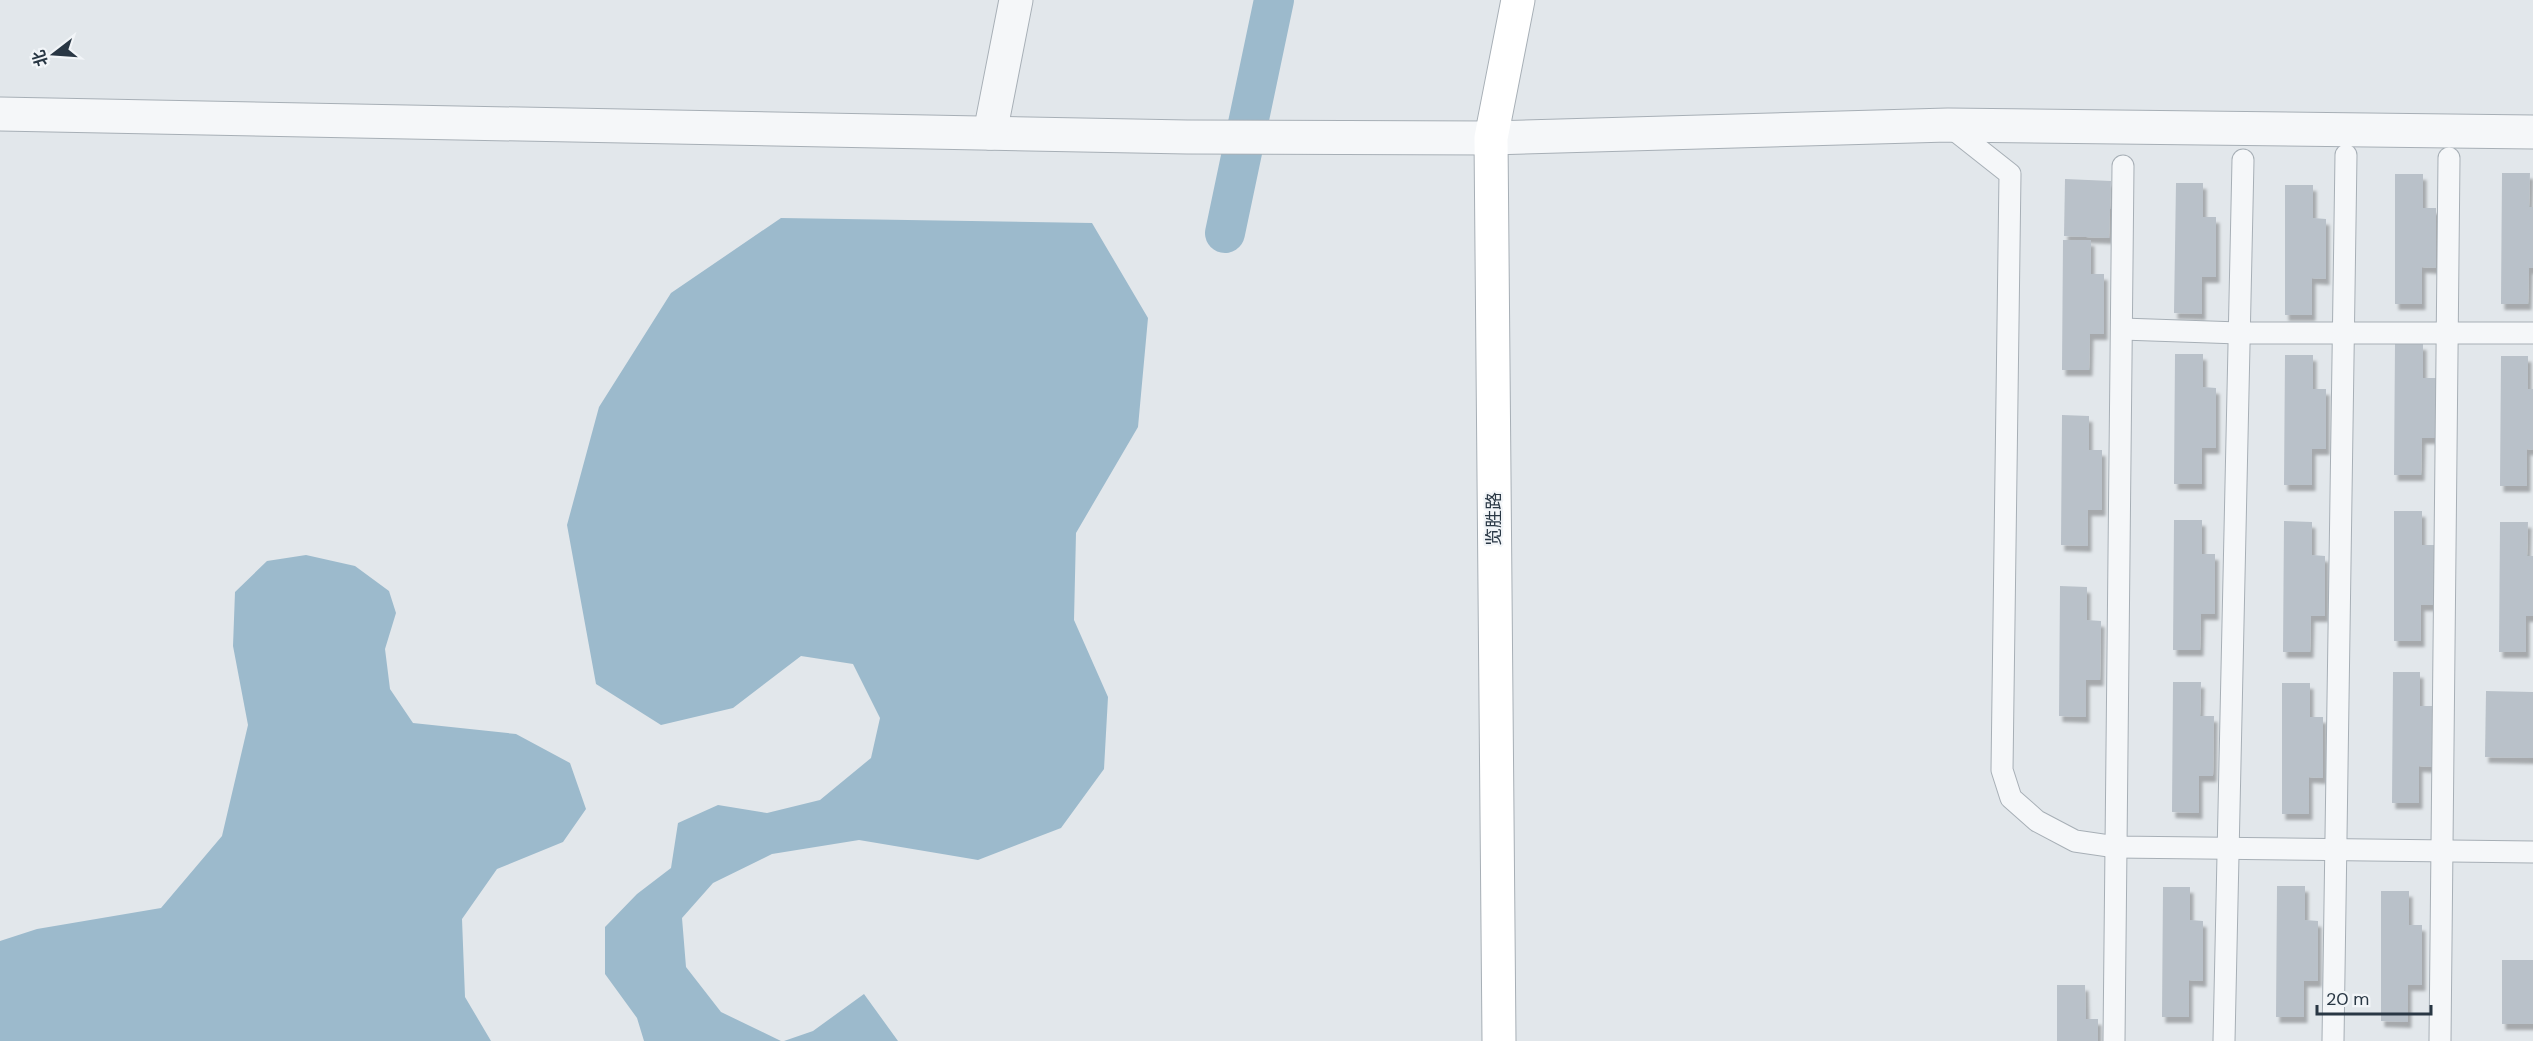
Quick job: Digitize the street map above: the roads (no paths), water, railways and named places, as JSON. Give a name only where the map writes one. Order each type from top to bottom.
[{"type":"main road","name":"览胜路","points":[[1499,1041],[1491,138],[1518,0]]},
{"type":"street","points":[[990,133],[1016,0]]},
{"type":"street","points":[[0,114],[1187,137],[1491,138],[1948,125],[2533,132]]},
{"type":"lane","points":[[1948,125],[2010,174],[2002,770],[2011,798],[2037,821],[2075,841],[2116,847],[2533,852]]},
{"type":"lane","points":[[2333,1041],[2346,155]]},
{"type":"lane","points":[[2440,1041],[2449,158]]},
{"type":"lane","points":[[2223,1041],[2243,160]]},
{"type":"lane","points":[[2114,1041],[2123,166]]},
{"type":"lane","points":[[2122,329],[2239,333],[2533,333]]},
{"type":"water","points":[[781,218],[1092,223],[1148,318],[1138,427],[1076,533],[1074,620],[1108,697],[1104,769],[1061,828],[978,860],[859,840],[772,854],[713,883],[682,918],[686,967],[721,1012],[781,1041],[644,1041],[637,1018],[605,974],[605,927],[637,894],[671,868],[678,823],[718,805],[767,813],[820,800],[871,758],[880,718],[853,664],[801,656],[733,708],[661,725],[596,684],[567,525],[599,407],[671,293]]},
{"type":"water","points":[[306,555],[355,566],[389,591],[396,613],[385,649],[390,689],[413,723],[516,734],[570,763],[586,809],[563,842],[497,869],[462,919],[465,997],[491,1041],[0,1041],[0,941],[37,929],[161,908],[222,836],[248,725],[233,646],[235,592],[267,561]]},
{"type":"water","points":[[864,994],[898,1041],[784,1041],[813,1031]]},
{"type":"waterway","points":[[1225,233],[1274,0]]}]
